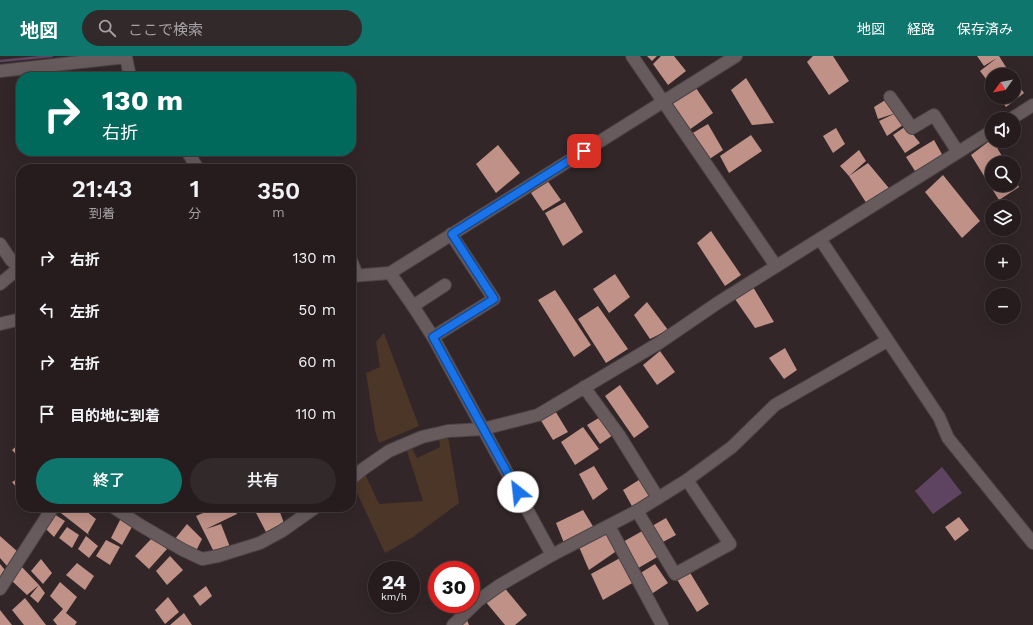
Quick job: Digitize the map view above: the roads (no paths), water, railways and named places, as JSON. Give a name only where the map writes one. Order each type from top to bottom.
[{"type":"street","points":[[0,71],[130,56],[130,72]]},
{"type":"street","points":[[632,56],[776,266]]},
{"type":"street","points":[[356,276],[390,274],[736,56]]},
{"type":"street","points":[[890,98],[912,128],[934,115],[958,152]]},
{"type":"street","points":[[1021,113],[1033,105]]},
{"type":"street","points":[[356,475],[389,451],[422,437],[448,431],[483,429],[538,415],[659,343],[719,302],[985,135]]},
{"type":"street","points":[[433,337],[494,299],[452,234]]},
{"type":"street","points":[[820,239],[938,417],[948,438],[1033,543]]},
{"type":"street","points":[[0,244],[16,264]]},
{"type":"street","points":[[0,284],[16,271]]},
{"type":"street","points":[[390,274],[433,337],[552,555]]},
{"type":"street","points":[[413,306],[445,285]]},
{"type":"street","points":[[1,321],[16,320]]},
{"type":"street","points":[[453,625],[479,600],[500,585],[552,555],[637,511],[687,480],[732,447],[775,405],[887,341]]},
{"type":"street","points":[[584,387],[619,434],[658,498]]},
{"type":"street","points":[[637,511],[675,574],[730,544],[687,480]]},
{"type":"street","points":[[0,589],[50,512]]},
{"type":"street","points":[[121,512],[171,543],[202,559],[218,556],[260,543],[282,531],[309,512]]},
{"type":"street","points":[[609,526],[662,625]]},
{"type":"waterway","points":[[0,61],[52,56]]}]
